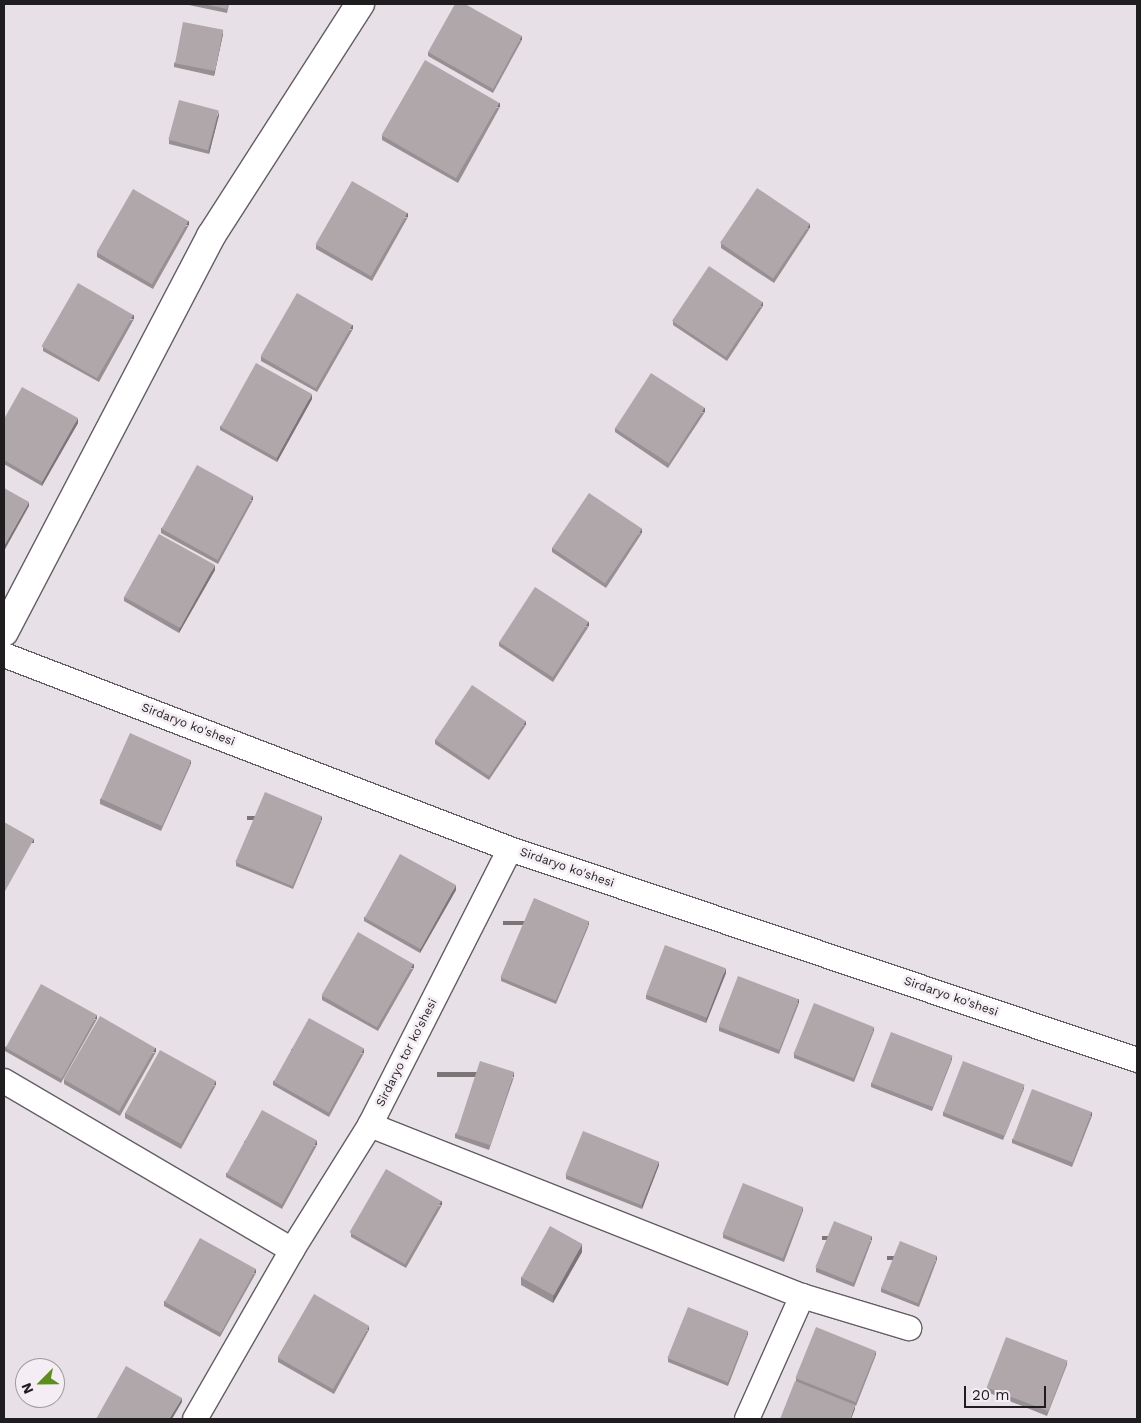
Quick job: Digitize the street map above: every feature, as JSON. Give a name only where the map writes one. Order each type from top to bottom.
[{"type":"street","points":[[4,632],[211,236],[360,4]]},
{"type":"street","name":"Sirdaryo ko'shesi","points":[[4,654],[510,849],[1137,1060]]},
{"type":"street","name":"Sirdaryo tor ko'shesi","points":[[195,1419],[292,1250],[370,1125],[510,849]]},
{"type":"street","points":[[4,1081],[292,1250]]},
{"type":"street","points":[[370,1125],[802,1296],[909,1328]]},
{"type":"street","points":[[747,1419],[802,1296]]},
{"type":"building","points":[[203,4],[228,4],[227,9]]},
{"type":"building","points":[[455,4],[465,4],[522,36],[493,89],[428,52]]},
{"type":"building","points":[[183,22],[223,30],[215,71],[175,63]]},
{"type":"building","points":[[425,60],[499,103],[456,178],[382,135]]},
{"type":"building","points":[[179,100],[219,111],[208,150],[168,140]]},
{"type":"building","points":[[352,181],[407,213],[371,276],[316,244]]},
{"type":"building","points":[[757,188],[810,224],[773,279],[720,243]]},
{"type":"building","points":[[133,189],[188,221],[152,284],[97,252]]},
{"type":"building","points":[[709,266],[763,302],[726,357],[672,321]]},
{"type":"building","points":[[78,283],[133,315],[97,378],[42,346]]},
{"type":"building","points":[[297,293],[352,325],[316,388],[260,356]]},
{"type":"building","points":[[256,363],[312,394],[277,458],[221,427]]},
{"type":"building","points":[[651,373],[705,408],[669,463],[615,428]]},
{"type":"building","points":[[22,387],[78,418],[42,482],[4,460],[4,419]]},
{"type":"building","points":[[197,465],[253,496],[218,560],[162,529]]},
{"type":"building","points":[[4,488],[29,502],[4,546]]},
{"type":"building","points":[[589,493],[642,529],[605,584],[552,548]]},
{"type":"building","points":[[159,534],[215,565],[180,628],[124,597]]},
{"type":"building","points":[[535,587],[589,622],[553,677],[499,642]]},
{"type":"building","points":[[472,685],[526,721],[489,776],[435,740]]},
{"type":"building","points":[[130,733],[191,760],[162,826],[101,799]]},
{"type":"building","points":[[265,792],[322,816],[292,886],[235,862]]},
{"type":"building","points":[[4,822],[34,839],[4,893]]},
{"type":"building","points":[[400,854],[456,885],[421,949],[365,918]]},
{"type":"building","points":[[534,898],[589,921],[556,1001],[500,977]]},
{"type":"building","points":[[358,932],[413,964],[377,1027],[322,995]]},
{"type":"building","points":[[665,945],[726,968],[707,1018],[646,994]]},
{"type":"building","points":[[738,976],[799,999],[779,1050],[719,1026]]},
{"type":"building","points":[[41,984],[97,1015],[62,1079],[6,1048]]},
{"type":"building","points":[[814,1003],[874,1027],[854,1078],[793,1054]]},
{"type":"building","points":[[100,1016],[155,1048],[119,1111],[64,1079]]},
{"type":"building","points":[[309,1018],[364,1049],[329,1112],[274,1082]]},
{"type":"building","points":[[891,1032],[953,1056],[933,1107],[871,1083]]},
{"type":"building","points":[[160,1050],[216,1081],[181,1144],[125,1113]]},
{"type":"building","points":[[480,1061],[514,1072],[490,1145],[456,1134]]},
{"type":"building","points":[[963,1061],[1025,1085],[1005,1136],[943,1112]]},
{"type":"building","points":[[1032,1089],[1092,1112],[1072,1162],[1013,1139]]},
{"type":"building","points":[[262,1110],[317,1141],[282,1204],[227,1174]]},
{"type":"building","points":[[583,1131],[659,1162],[641,1205],[565,1175]]},
{"type":"building","points":[[386,1169],[441,1201],[405,1264],[349,1232]]},
{"type":"building","points":[[743,1183],[803,1207],[783,1258],[722,1234]]},
{"type":"building","points":[[834,1221],[872,1236],[853,1283],[815,1267]]},
{"type":"building","points":[[550,1226],[582,1244],[554,1296],[521,1278]]},
{"type":"building","points":[[200,1238],[256,1269],[221,1333],[165,1302]]},
{"type":"building","points":[[900,1241],[937,1256],[918,1303],[881,1288]]},
{"type":"building","points":[[314,1294],[369,1326],[333,1389],[277,1357]]},
{"type":"building","points":[[688,1307],[748,1331],[728,1382],[667,1358]]},
{"type":"building","points":[[816,1327],[876,1351],[856,1402],[795,1378]]},
{"type":"building","points":[[1006,1337],[1068,1361],[1048,1411],[987,1387]]},
{"type":"building","points":[[126,1366],[182,1398],[169,1419],[96,1419]]},
{"type":"building","points":[[795,1381],[855,1405],[850,1419],[780,1419]]}]
